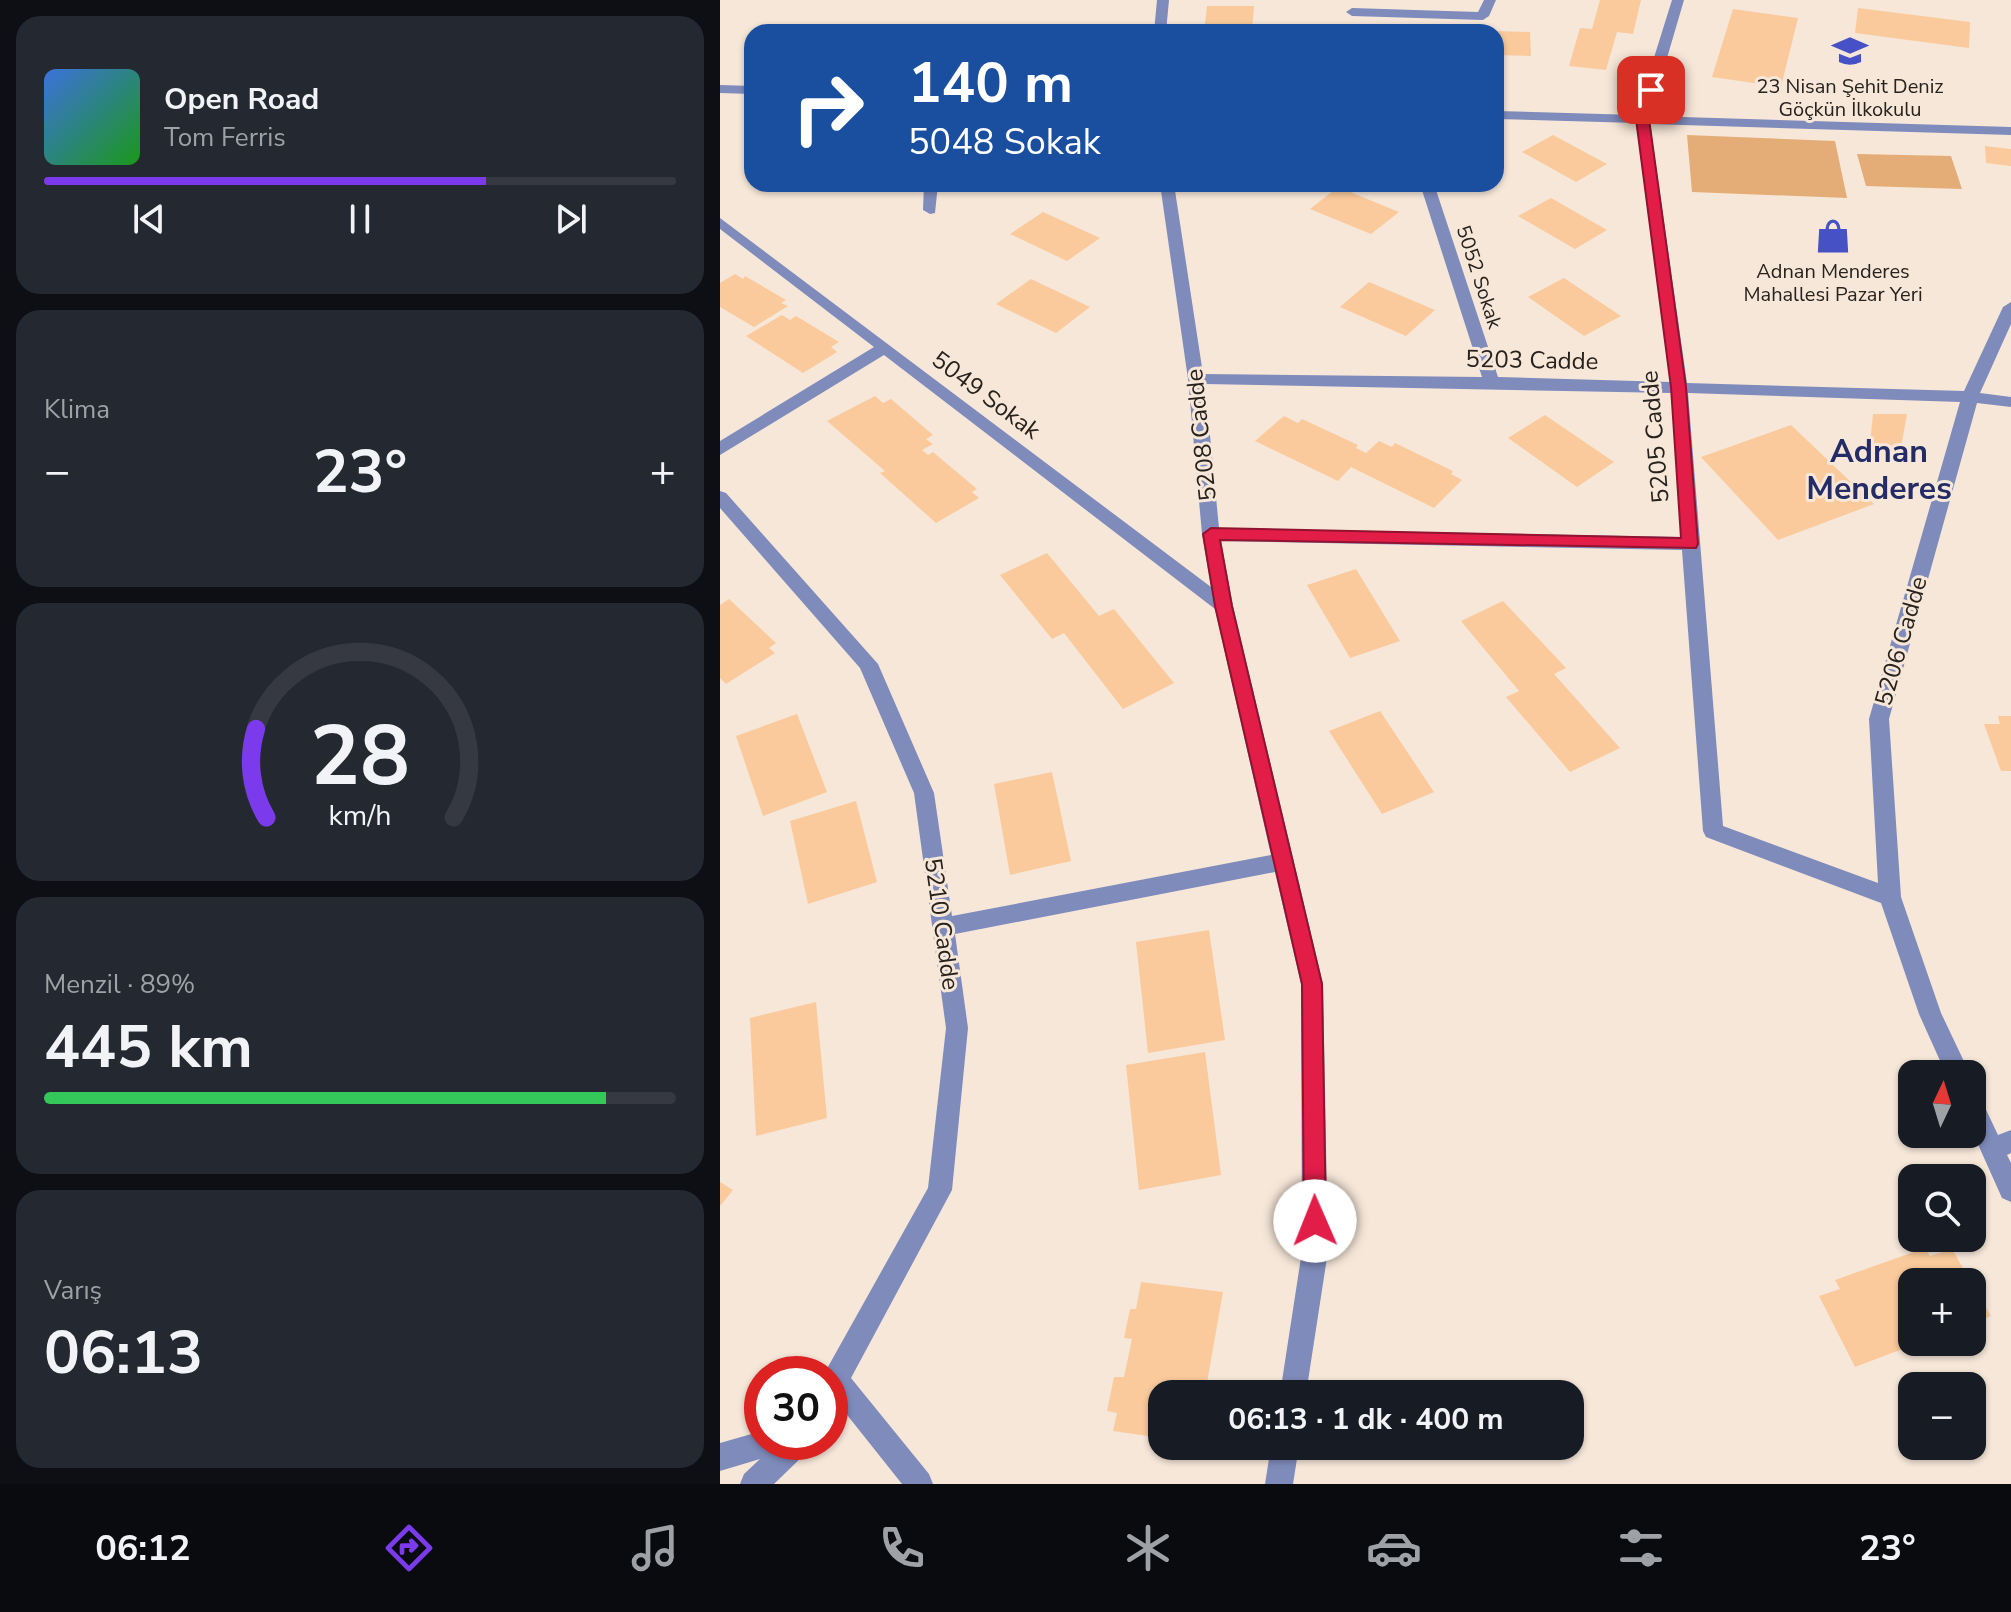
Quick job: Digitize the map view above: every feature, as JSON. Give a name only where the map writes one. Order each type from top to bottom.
[{"type":"street","points":[[1161,24],[1163,0]]},
{"type":"street","points":[[1352,11],[1483,16],[1490,0]]},
{"type":"street","name":"5205 Cadde","points":[[1678,0],[1642,119],[1679,387],[1713,831],[1890,897]]},
{"type":"street","points":[[720,89],[744,90]]},
{"type":"street","points":[[1504,115],[2011,131]]},
{"type":"street","points":[[930,210],[931,192]]},
{"type":"street","name":"5208 Cadde","points":[[1168,192],[1196,379],[1211,534],[1224,606],[1312,984],[1315,1251],[1295,1380]]},
{"type":"street","name":"5052 Sokak","points":[[1430,192],[1492,382]]},
{"type":"street","name":"5049 Sokak","points":[[720,222],[1224,606]]},
{"type":"street","name":"5206 Cadde","points":[[1951,1060],[1930,1014],[1890,897],[1879,719],[1970,397],[2011,307]]},
{"type":"street","points":[[720,449],[884,348]]},
{"type":"street","name":"5203 Cadde","points":[[1196,379],[1679,387],[1970,397],[2011,402]]},
{"type":"street","name":"5210 Cadde","points":[[720,497],[868,664],[924,793],[957,1028],[940,1190],[848,1358]]},
{"type":"street","points":[[1211,534],[1690,544]]},
{"type":"street","points":[[943,927],[1284,861]]},
{"type":"street","points":[[1986,1124],[2002,1145],[2011,1190]]},
{"type":"street","points":[[848,1402],[919,1484]]},
{"type":"street","points":[[720,1457],[744,1450]]},
{"type":"street","points":[[754,1484],[779,1460]]},
{"type":"street","points":[[1279,1484],[1283,1460]]},
{"type":"shaded area","points":[[1687,135],[1835,141],[1847,198],[1692,192]]},
{"type":"shaded area","points":[[1857,154],[1951,156],[1962,189],[1866,186]]},
{"type":"building","points":[[1600,0],[1641,0],[1633,34],[1617,32],[1606,70],[1569,66],[1580,28],[1592,29]]},
{"type":"building","points":[[1207,6],[1254,6],[1253,24],[1205,24]]},
{"type":"building","points":[[1858,8],[1970,22],[1969,48],[1855,33]]},
{"type":"building","points":[[1733,9],[1798,18],[1781,87],[1712,77]]},
{"type":"building","points":[[1504,31],[1530,32],[1531,56],[1504,55]]},
{"type":"building","points":[[1553,135],[1607,164],[1576,182],[1522,152]]},
{"type":"building","points":[[1985,146],[2011,149],[2011,166],[1986,163]]},
{"type":"building","points":[[1332,192],[1350,192],[1399,212],[1371,234],[1310,209]]},
{"type":"building","points":[[1551,198],[1607,230],[1575,249],[1518,216]]},
{"type":"building","points":[[1043,212],[1100,238],[1067,261],[1010,234]]},
{"type":"building","points":[[735,274],[743,279],[745,276],[786,300],[781,303],[788,306],[754,327],[720,307],[720,283]]},
{"type":"building","points":[[1564,278],[1621,316],[1584,336],[1528,297]]},
{"type":"building","points":[[1031,279],[1090,307],[1056,333],[996,304]]},
{"type":"building","points":[[1369,282],[1435,310],[1406,336],[1340,307]]},
{"type":"building","points":[[782,315],[790,320],[796,316],[839,342],[831,347],[837,352],[803,373],[746,336]]},
{"type":"building","points":[[875,396],[883,403],[891,399],[933,435],[926,439],[933,444],[922,450],[928,455],[933,452],[977,489],[972,492],[979,498],[936,523],[880,473],[885,471],[827,421]]},
{"type":"building","points":[[1873,414],[1907,414],[1900,453],[1870,444]]},
{"type":"building","points":[[1545,415],[1614,462],[1577,487],[1508,438]]},
{"type":"building","points":[[1284,416],[1298,423],[1302,419],[1358,445],[1356,448],[1366,453],[1379,441],[1392,447],[1395,443],[1453,471],[1451,474],[1462,480],[1434,508],[1351,467],[1338,481],[1255,441]]},
{"type":"building","points":[[1791,425],[1874,504],[1778,540],[1701,457]]},
{"type":"building","points":[[1047,553],[1099,616],[1114,609],[1174,683],[1123,709],[1064,633],[1052,639],[1000,575]]},
{"type":"building","points":[[1356,569],[1400,641],[1350,658],[1307,585]]},
{"type":"building","points":[[729,599],[776,643],[769,648],[775,653],[726,684],[720,678],[720,605]]},
{"type":"building","points":[[1503,601],[1566,668],[1554,674],[1620,748],[1570,772],[1506,697],[1519,691],[1461,621]]},
{"type":"building","points":[[1380,711],[1434,792],[1382,814],[1329,731]]},
{"type":"building","points":[[797,714],[827,792],[763,816],[736,736]]},
{"type":"building","points":[[1998,716],[2011,716],[2011,771],[2001,771],[1984,724],[2000,724]]},
{"type":"building","points":[[1052,772],[1071,861],[1010,875],[994,784]]},
{"type":"building","points":[[856,801],[877,882],[808,904],[790,821]]},
{"type":"building","points":[[1209,930],[1225,1040],[1148,1053],[1136,942]]},
{"type":"building","points":[[816,1002],[827,1118],[756,1136],[750,1018]]},
{"type":"building","points":[[1205,1052],[1221,1175],[1139,1190],[1126,1065]]},
{"type":"building","points":[[720,1182],[733,1190],[720,1206]]},
{"type":"building","points":[[1914,1252],[1928,1252],[1930,1256],[1954,1252],[1963,1268],[1898,1268],[1898,1351],[1855,1367],[1819,1296],[1840,1289],[1835,1280]]},
{"type":"building","points":[[1141,1282],[1223,1292],[1207,1380],[1148,1380],[1148,1436],[1113,1431],[1117,1413],[1107,1411],[1114,1377],[1124,1377],[1132,1339],[1124,1338],[1130,1309],[1136,1309]]},
{"type":"place","name":"23 Nisan Şehit Deniz Göçkün İlkokulu","points":[[1850,51]]},
{"type":"place","name":"Adnan Menderes Mahallesi Pazar Yeri","points":[[1833,236]]},
{"type":"district","name":"Adnan Menderes","points":[[1879,470]]},
{"type":"route","points":[[1315,1221],[1312,984],[1224,606],[1211,534],[1690,544],[1679,387],[1642,119],[1651,90]]}]
